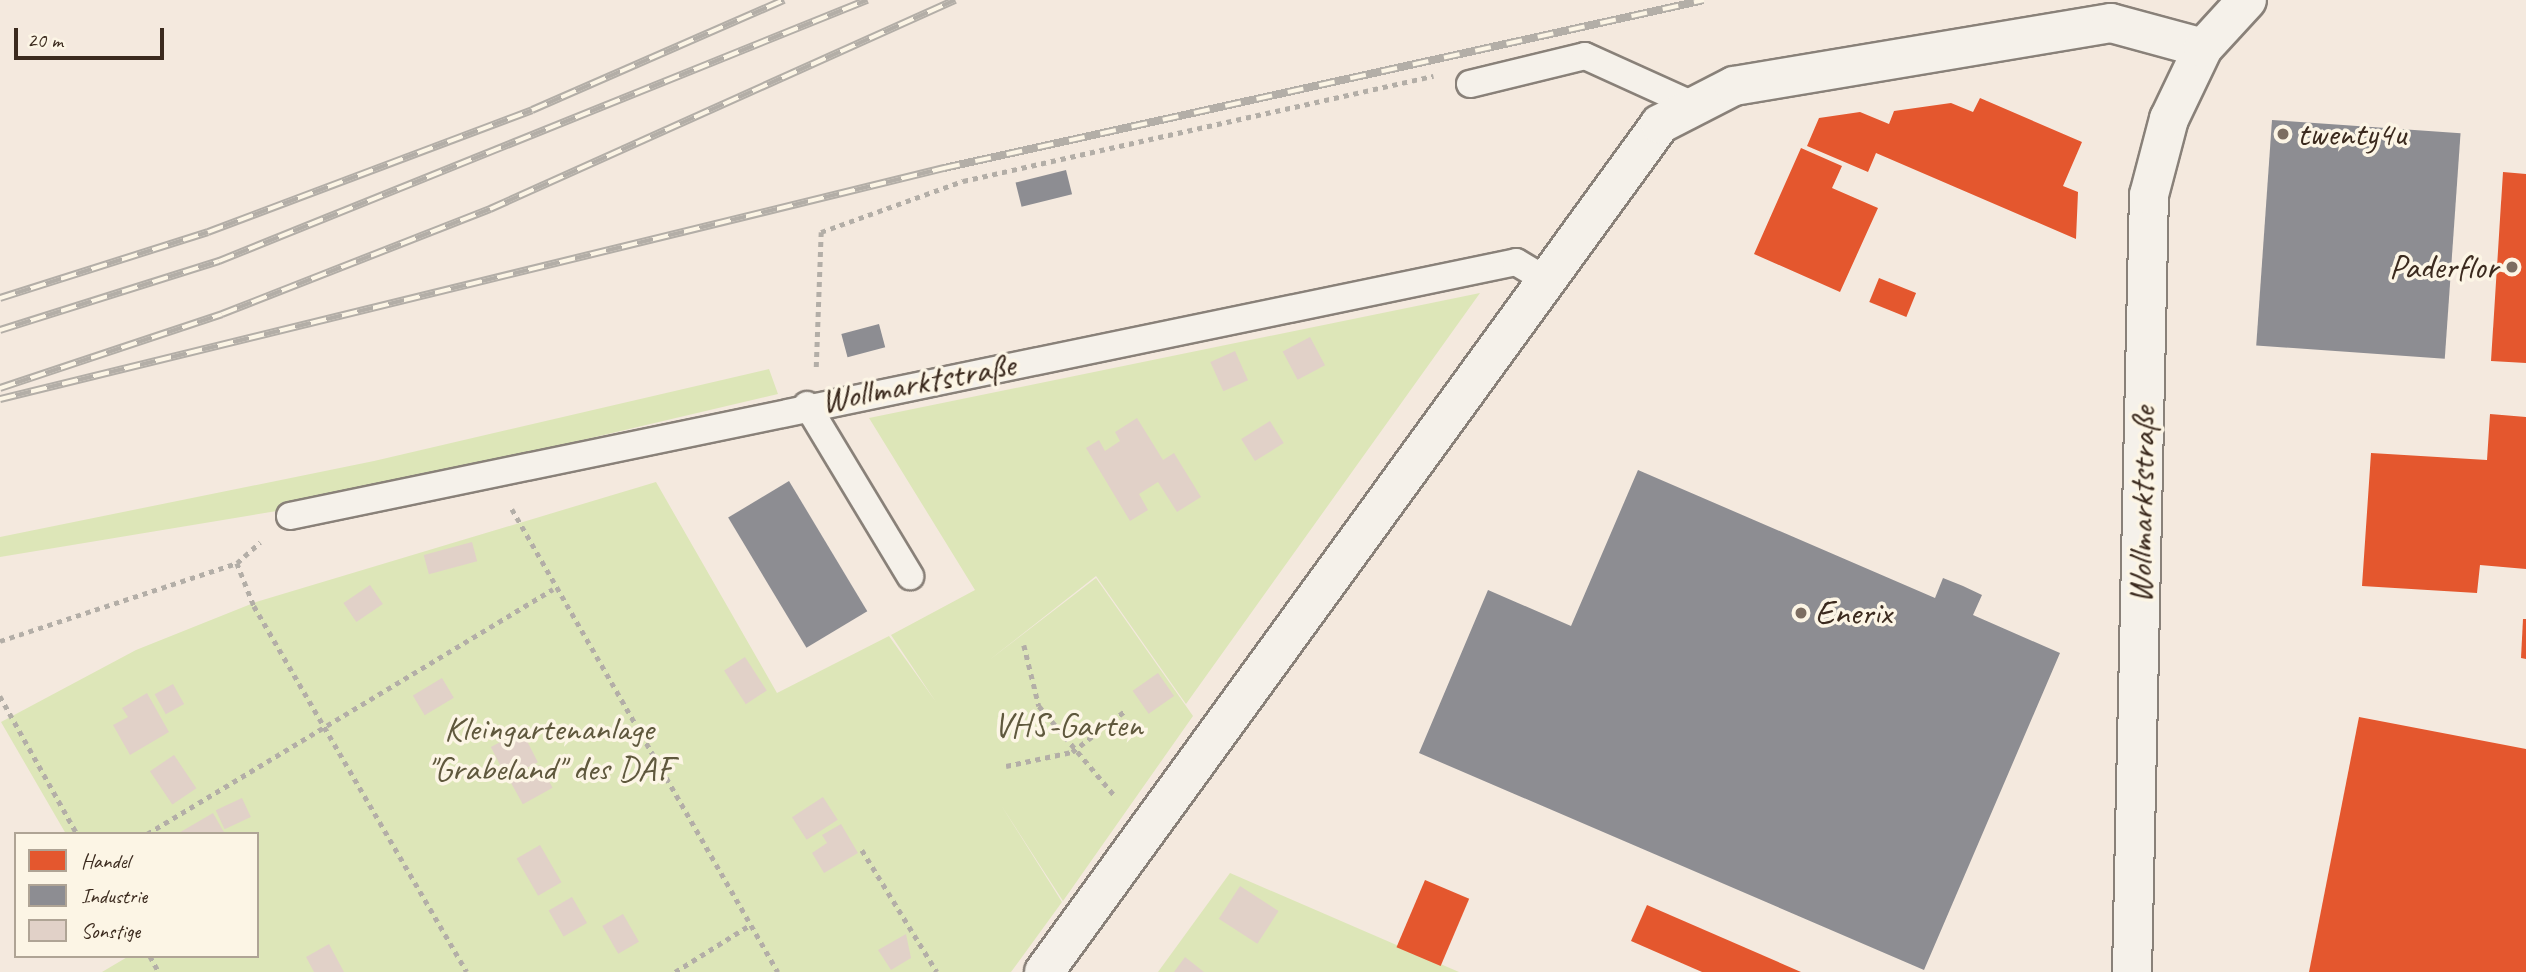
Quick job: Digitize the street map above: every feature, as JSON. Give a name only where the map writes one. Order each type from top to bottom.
[{"type":"street","name":"Wollmarktstraße","points":[[2132,972],[2149,195],[2169,119],[2203,48],[2247,0]]},
{"type":"street","points":[[1044,972],[1544,278],[1660,124],[1691,104],[1734,86],[2111,23],[2203,48]]},
{"type":"lane","points":[[1470,83],[1585,56],[1691,104]]},
{"type":"lane","name":"Wollmarktstraße","points":[[290,516],[502,474],[807,405],[1516,262],[1544,278]]},
{"type":"lane","points":[[807,405],[910,576]]},
{"type":"path","points":[[819,358],[821,232],[963,181],[1073,155],[1439,75],[1470,83]]},
{"type":"path","points":[[502,474],[530,546],[568,618],[778,972]]},
{"type":"path","points":[[0,640],[237,562],[290,516]]},
{"type":"path","points":[[237,562],[254,606],[467,972]]},
{"type":"path","points":[[150,832],[553,589]]},
{"type":"path","points":[[1024,645],[1039,706],[1072,752],[1104,789],[1150,822]]},
{"type":"path","points":[[0,696],[76,832]]},
{"type":"path","points":[[1006,766],[1072,752],[1126,710]]},
{"type":"path","points":[[862,850],[937,972]]},
{"type":"path","points":[[675,972],[750,925]]},
{"type":"green space","name":"Kleingartenanlage \"Grabeland\" des DAF","points":[[1480,293],[1186,704],[1096,576],[988,661],[1096,578],[1193,716],[1063,901],[1001,805],[1062,902],[1011,972],[102,972],[126,958],[259,958],[259,832],[65,832],[1,722],[136,650],[256,602],[656,482],[777,693],[889,636],[936,702],[891,635],[975,590],[869,418]]},
{"type":"green space","points":[[769,369],[778,394],[289,509],[0,557],[0,537],[374,461]]},
{"type":"green space","points":[[1230,873],[1459,972],[1158,972]]},
{"type":"building: Handel","points":[[1980,98],[2082,142],[2063,186],[2078,192],[2076,239],[1876,153],[1868,172],[1807,146],[1819,118],[1860,112],[1889,124],[1894,111],[1951,103],[1973,112]]},
{"type":"building: Handel","points":[[1801,148],[1842,166],[1832,188],[1878,208],[1840,292],[1754,254]]},
{"type":"building: Handel","name":"Paderflor","points":[[2503,172],[2526,174],[2526,363],[2491,361]]},
{"type":"building: Handel","points":[[1879,278],[1916,293],[1906,317],[1869,302]]},
{"type":"building: Handel","points":[[2490,414],[2526,417],[2526,569],[2480,565],[2477,593],[2362,586],[2371,453],[2487,460]]},
{"type":"building: Handel","points":[[2523,619],[2526,619],[2526,659],[2521,658]]},
{"type":"building: Handel","points":[[2359,717],[2526,749],[2526,972],[2309,972]]},
{"type":"building: Handel","points":[[1425,880],[1469,899],[1441,966],[1396,947]]},
{"type":"building: Handel","points":[[1647,905],[1801,972],[1702,972],[1631,941]]},
{"type":"building: Industrie","points":[[2272,120],[2461,133],[2445,359],[2256,345]]},
{"type":"building: Industrie","points":[[1066,170],[1072,194],[1022,207],[1016,183]]},
{"type":"building: Industrie","points":[[879,324],[885,347],[848,357],[841,334]]},
{"type":"building: Industrie","points":[[1638,470],[1935,598],[1943,578],[1963,586],[1982,595],[1973,615],[2060,653],[1924,970],[1419,753],[1488,590],[1571,626]]},
{"type":"building: Industrie","points":[[789,481],[867,611],[806,648],[728,518]]},
{"type":"building: Sonstige","points":[[1310,337],[1325,365],[1298,380],[1283,352]]},
{"type":"building: Sonstige","points":[[1235,351],[1248,380],[1223,391],[1210,362]]},
{"type":"building: Sonstige","points":[[1137,418],[1163,460],[1174,453],[1201,497],[1177,512],[1158,482],[1139,494],[1148,510],[1130,521],[1086,448],[1099,440],[1105,451],[1120,441],[1115,432]]},
{"type":"building: Sonstige","points":[[1270,421],[1284,443],[1255,461],[1241,439]]},
{"type":"building: Sonstige","points":[[472,542],[477,561],[429,574],[424,555]]},
{"type":"building: Sonstige","points":[[370,585],[383,604],[356,622],[343,603]]},
{"type":"building: Sonstige","points":[[745,657],[767,691],[746,704],[724,671]]},
{"type":"building: Sonstige","points":[[1158,673],[1174,696],[1149,714],[1133,691]]},
{"type":"building: Sonstige","points":[[442,678],[454,698],[425,715],[413,696]]},
{"type":"building: Sonstige","points":[[173,684],[184,704],[166,714],[155,694]]},
{"type":"building: Sonstige","points":[[147,693],[169,732],[130,755],[113,725],[128,717],[122,708]]},
{"type":"building: Sonstige","points":[[522,731],[538,762],[507,778],[491,747]]},
{"type":"building: Sonstige","points":[[174,755],[196,788],[172,804],[150,771]]},
{"type":"building: Sonstige","points":[[540,765],[553,788],[523,804],[510,781]]},
{"type":"building: Sonstige","points":[[823,797],[838,820],[807,840],[792,817]]},
{"type":"building: Sonstige","points":[[242,798],[251,817],[225,829],[216,810]]},
{"type":"building: Sonstige","points":[[213,813],[224,832],[180,832]]},
{"type":"building: Sonstige","points":[[841,824],[858,853],[824,873],[812,853],[827,843],[822,835]]},
{"type":"building: Sonstige","points":[[540,845],[562,882],[538,896],[517,858]]},
{"type":"building: Sonstige","points":[[1240,886],[1279,911],[1257,944],[1219,919]]},
{"type":"building: Sonstige","points":[[572,897],[587,923],[564,936],[549,910]]},
{"type":"building: Sonstige","points":[[623,914],[639,942],[618,954],[602,926]]},
{"type":"building: Sonstige","points":[[906,934],[911,958],[891,970],[878,950]]},
{"type":"building: Sonstige","points":[[329,944],[344,972],[314,972],[306,957]]},
{"type":"building: Sonstige","points":[[1185,957],[1204,972],[1174,972]]},
{"type":"railway","points":[[0,298],[208,232],[532,110],[784,0]]},
{"type":"railway","points":[[0,330],[219,261],[867,0]]},
{"type":"railway","points":[[0,388],[222,314],[490,209],[955,0]]},
{"type":"railway","points":[[0,399],[944,168],[1704,0]]},
{"type":"place","name":"twenty4u","points":[[2283,134]]},
{"type":"place","name":"Paderflor","points":[[2512,267]]},
{"type":"place","name":"Enerix","points":[[1801,613]]},
{"type":"park label","name":"VHS-Garten","points":[[1068,725]]}]
